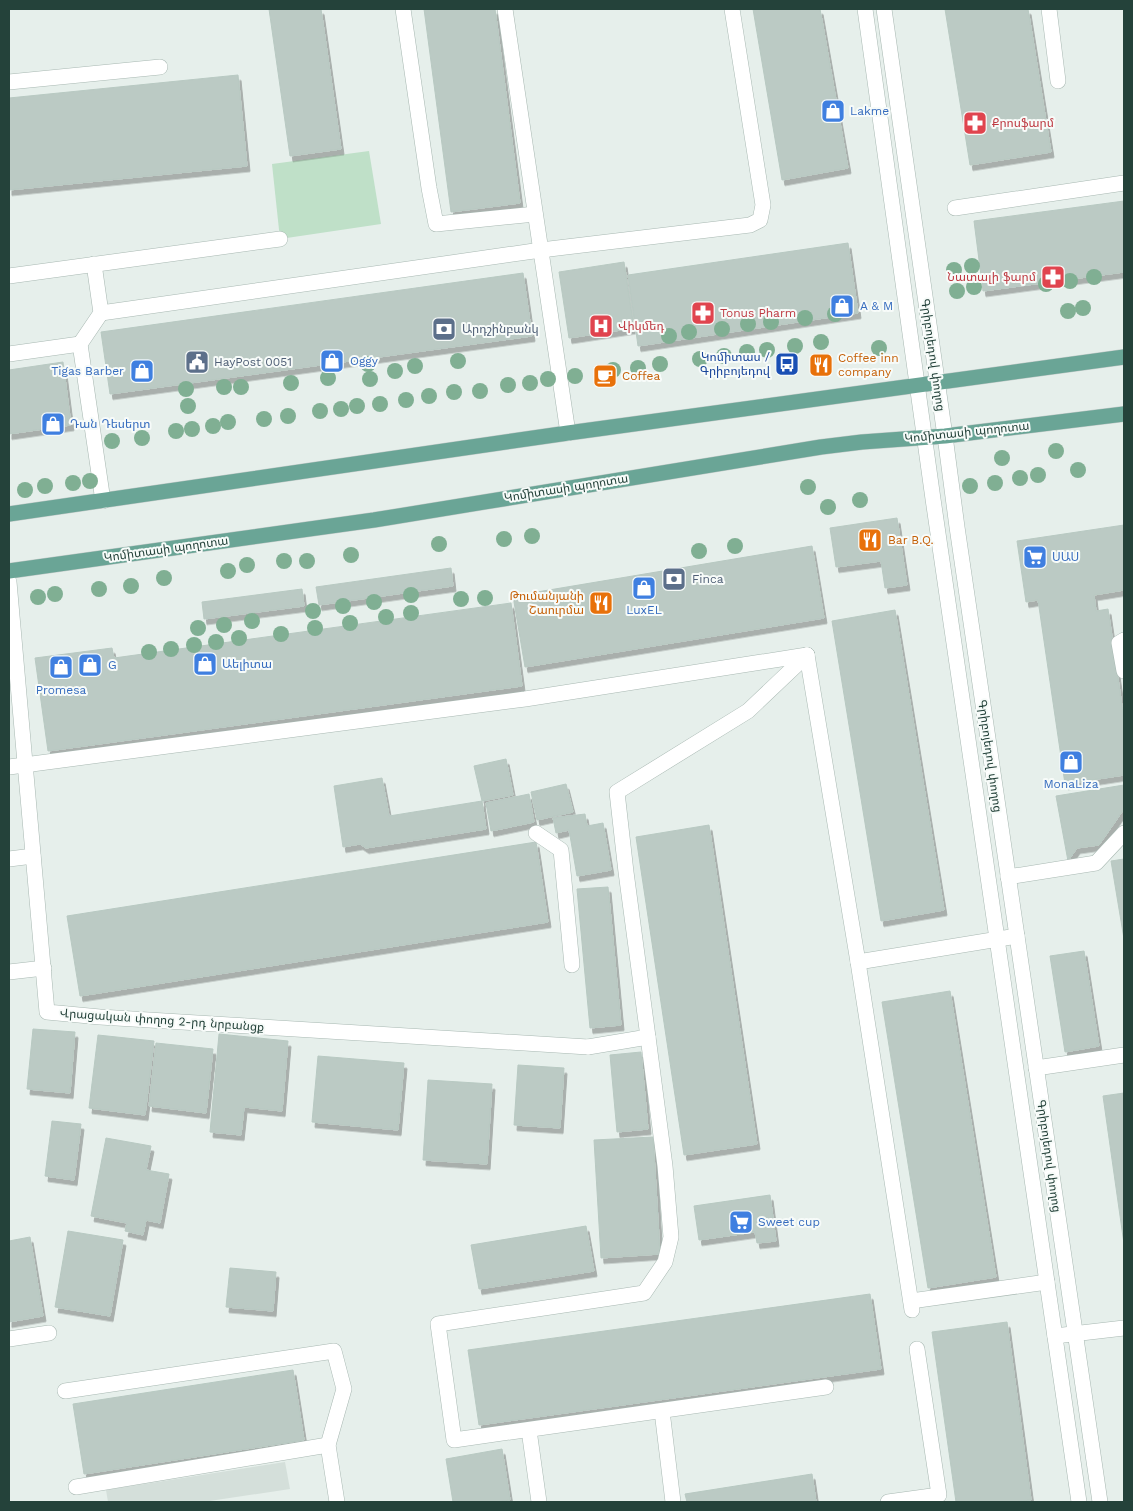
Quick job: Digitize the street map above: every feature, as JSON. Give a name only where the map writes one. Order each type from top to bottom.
[{"type":"main road","points":[[9,514],[568,433],[1124,357]]},
{"type":"main road","name":"Կոմիտասի պողոտա","points":[[9,571],[374,520],[820,447],[945,436],[1124,414]]},
{"type":"street","points":[[403,9],[436,224],[535,214]]},
{"type":"street","points":[[506,9],[568,433]]},
{"type":"street","points":[[101,313],[541,250],[750,225],[760,220],[763,205],[732,9]]},
{"type":"street","name":"Գրիբոյեդով փողոց","points":[[865,9],[1079,1502]]},
{"type":"street","name":"Գրիբոյեդով փողոց","points":[[884,9],[957,528],[1100,1502]]},
{"type":"street","points":[[1049,9],[1058,81]]},
{"type":"street","points":[[9,82],[160,66]]},
{"type":"street","points":[[955,208],[1124,183]]},
{"type":"street","points":[[9,276],[280,239]]},
{"type":"street","points":[[94,264],[101,313],[80,344],[103,501]]},
{"type":"street","points":[[9,354],[80,344]]},
{"type":"street","name":"Վրացական փողոց 2-րդ նրբանցք","points":[[9,582],[47,1012],[100,1018],[588,1047],[648,1037]]},
{"type":"street","points":[[1124,640],[1119,643],[1124,671]]},
{"type":"street","points":[[9,767],[525,699],[807,655]]},
{"type":"street","points":[[807,655],[912,1306],[1047,1282]]},
{"type":"street","points":[[807,655],[748,710],[617,792],[665,1166],[671,1237],[665,1262],[644,1292],[438,1324],[454,1440],[826,1387]]},
{"type":"street","points":[[536,832],[561,850],[572,965]]},
{"type":"street","points":[[1008,877],[1096,863],[1124,833]]},
{"type":"street","points":[[9,859],[33,856]]},
{"type":"street","points":[[858,962],[1017,936]]},
{"type":"street","points":[[9,972],[44,968]]},
{"type":"street","points":[[1036,1068],[1124,1055]]},
{"type":"street","points":[[1055,1336],[1124,1328]]},
{"type":"street","points":[[9,1339],[49,1332]]},
{"type":"street","points":[[888,1502],[939,1495],[917,1349]]},
{"type":"street","points":[[65,1391],[334,1351],[344,1390],[328,1445],[337,1502]]},
{"type":"street","points":[[662,1411],[673,1502]]},
{"type":"street","points":[[529,1430],[540,1502]]},
{"type":"street","points":[[76,1487],[328,1445]]},
{"type":"shaded area","points":[[285,1462],[290,1489],[203,1502],[108,1502],[106,1490]]},
{"type":"green space","points":[[369,151],[381,224],[280,239],[272,164]]},
{"type":"building","points":[[269,9],[321,9],[341,149],[290,156]]},
{"type":"building","points":[[424,9],[495,9],[520,203],[451,212]]},
{"type":"building","points":[[753,9],[820,9],[848,168],[782,180]]},
{"type":"building","points":[[945,9],[1028,9],[1051,152],[970,165]]},
{"type":"building","points":[[238,75],[247,166],[9,190],[9,98]]},
{"type":"building","points":[[1124,201],[1124,272],[983,291],[974,221]]},
{"type":"building","points":[[848,243],[858,313],[638,346],[628,275]]},
{"type":"building","points":[[624,262],[634,328],[569,338],[559,272]]},
{"type":"building","points":[[523,273],[532,336],[110,394],[101,332]]},
{"type":"building","points":[[63,362],[71,425],[9,434],[9,370]]},
{"type":"building","points":[[897,518],[907,585],[885,588],[881,561],[836,567],[830,528]]},
{"type":"building","points":[[1124,525],[1124,590],[1094,595],[1096,611],[1108,609],[1124,720],[1124,775],[1065,784],[1038,600],[1026,602],[1017,541]]},
{"type":"building","points":[[812,546],[824,618],[525,667],[513,596]]},
{"type":"building","points":[[451,568],[453,586],[319,605],[316,587]]},
{"type":"building","points":[[302,589],[304,606],[204,619],[202,602]]},
{"type":"building","points":[[511,603],[522,686],[48,751],[35,658],[112,648],[114,658]]},
{"type":"building","points":[[895,610],[944,910],[881,921],[832,621]]},
{"type":"building","points":[[506,759],[513,795],[482,801],[474,766]]},
{"type":"building","points":[[382,778],[389,816],[482,801],[486,829],[366,848],[360,844],[343,847],[334,786]]},
{"type":"building","points":[[566,784],[573,812],[537,820],[531,792]]},
{"type":"building","points":[[1124,785],[1124,809],[1099,845],[1077,848],[1068,861],[1056,796]]},
{"type":"building","points":[[529,794],[534,822],[491,831],[486,803]]},
{"type":"building","points":[[585,814],[587,826],[603,823],[611,870],[577,876],[569,830],[556,833],[553,818]]},
{"type":"building","points":[[709,825],[757,1144],[684,1155],[636,837]]},
{"type":"building","points":[[536,842],[548,922],[80,996],[67,916]]},
{"type":"building","points":[[1124,859],[1124,939],[1111,861]]},
{"type":"building","points":[[608,887],[621,1025],[590,1028],[577,889]]},
{"type":"building","points":[[1084,951],[1099,1046],[1065,1052],[1050,956]]},
{"type":"building","points":[[950,991],[996,1277],[928,1288],[882,1002]]},
{"type":"building","points":[[33,1029],[75,1032],[70,1093],[27,1089]]},
{"type":"building","points":[[219,1034],[288,1041],[282,1111],[244,1107],[241,1135],[210,1132]]},
{"type":"building","points":[[98,1035],[154,1041],[145,1115],[89,1108]]},
{"type":"building","points":[[156,1043],[213,1049],[206,1113],[149,1106]]},
{"type":"building","points":[[641,1052],[648,1129],[617,1132],[610,1055]]},
{"type":"building","points":[[318,1056],[404,1063],[398,1130],[312,1122]]},
{"type":"building","points":[[518,1065],[564,1068],[560,1128],[514,1125]]},
{"type":"building","points":[[428,1080],[492,1084],[487,1164],[423,1160]]},
{"type":"building","points":[[1124,1093],[1124,1244],[1103,1096]]},
{"type":"building","points":[[52,1121],[81,1124],[74,1180],[45,1176]]},
{"type":"building","points":[[653,1137],[660,1254],[601,1258],[594,1140]]},
{"type":"building","points":[[106,1138],[151,1146],[146,1170],[169,1174],[160,1223],[146,1220],[143,1235],[125,1231],[127,1223],[91,1216]]},
{"type":"building","points":[[770,1195],[776,1241],[757,1243],[755,1232],[699,1240],[694,1206]]},
{"type":"building","points":[[586,1226],[594,1271],[479,1289],[471,1245]]},
{"type":"building","points":[[68,1231],[123,1240],[110,1316],[55,1307]]},
{"type":"building","points":[[30,1237],[43,1316],[9,1322],[9,1241]]},
{"type":"building","points":[[230,1268],[276,1272],[273,1311],[226,1307]]},
{"type":"building","points":[[870,1294],[881,1369],[479,1425],[468,1350]]},
{"type":"building","points":[[1007,1322],[1031,1500],[1013,1502],[956,1502],[932,1332]]},
{"type":"building","points":[[293,1370],[304,1440],[84,1474],[73,1404]]},
{"type":"building","points":[[502,1449],[510,1500],[453,1502],[446,1459]]},
{"type":"building","points":[[812,1474],[816,1502],[687,1502],[685,1494]]},
{"type":"place","name":"Lakme","points":[[833,111]]},
{"type":"place","name":"Քրոսֆարմ","points":[[975,123]]},
{"type":"place","name":"Նատալի ֆարմ","points":[[1053,277]]},
{"type":"place","name":"A & M","points":[[842,306]]},
{"type":"place","name":"Tonus Pharm","points":[[703,313]]},
{"type":"place","name":"Վիկմեդ","points":[[601,326]]},
{"type":"place","name":"Արդշինբանկ","points":[[444,329]]},
{"type":"place","name":"Oggy","points":[[332,361]]},
{"type":"place","name":"HayPost 0051","points":[[197,362]]},
{"type":"place","name":"Կոմիտաս / Գրիբոյեդով","points":[[787,364]]},
{"type":"place","name":"Coffee inn company","points":[[821,365]]},
{"type":"place","name":"Tigas Barber","points":[[142,371]]},
{"type":"place","name":"Coffea","points":[[605,376]]},
{"type":"place","name":"Դան Դեսերտ","points":[[53,424]]},
{"type":"place","name":"Bar B.Q.","points":[[870,540]]},
{"type":"place","name":"ՍԱՍ","points":[[1035,557]]},
{"type":"place","name":"Finca","points":[[674,579]]},
{"type":"place","name":"LuxEL","points":[[644,588]]},
{"type":"place","name":"Թումանյանի Շաուրմա","points":[[601,603]]},
{"type":"place","name":"Աելիտա","points":[[205,664]]},
{"type":"place","name":"G","points":[[90,665]]},
{"type":"place","name":"Promesa","points":[[61,667]]},
{"type":"place","name":"MonaLiza","points":[[1071,762]]},
{"type":"place","name":"Sweet cup","points":[[741,1222]]}]
